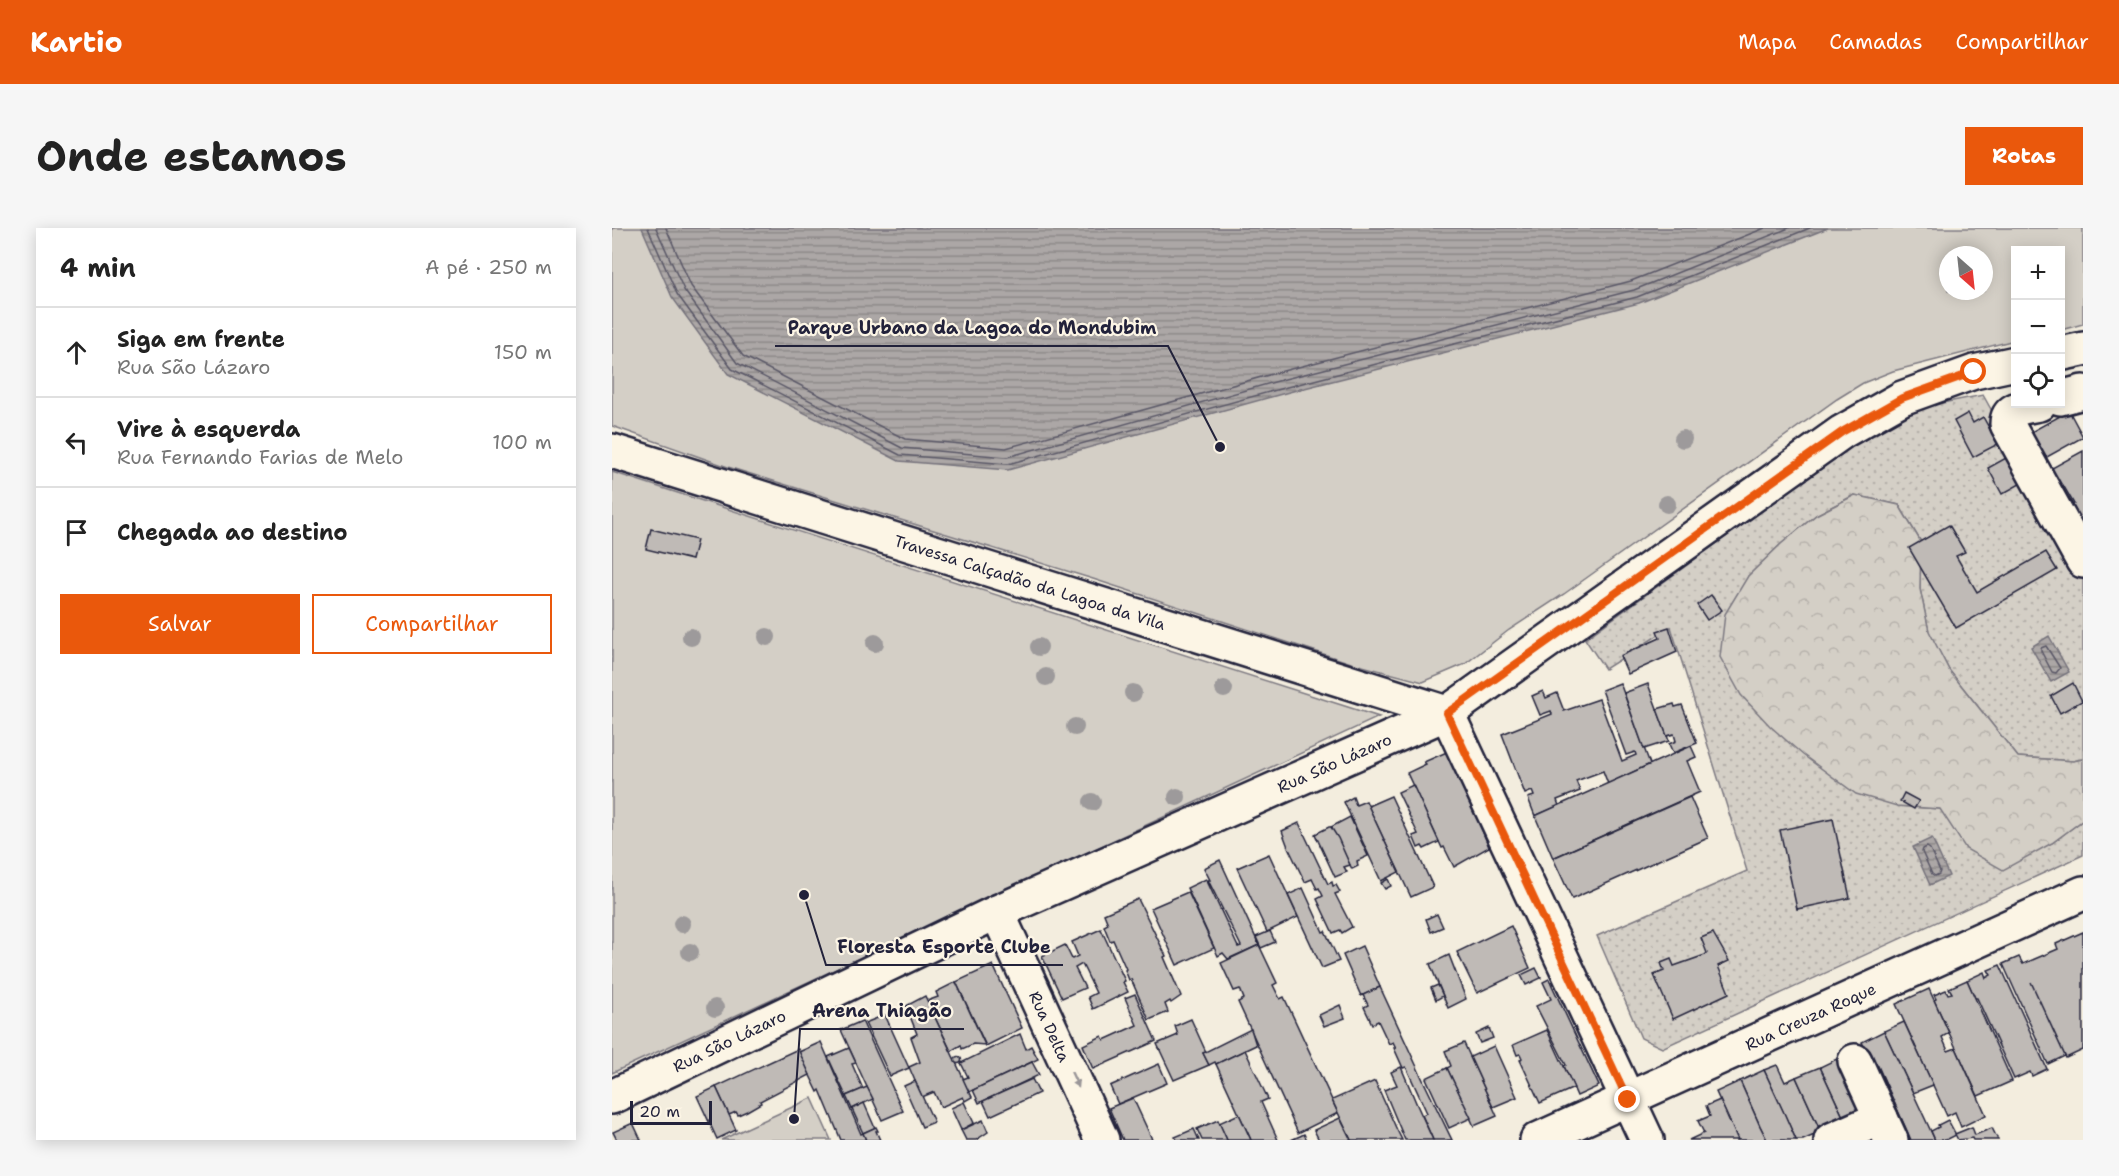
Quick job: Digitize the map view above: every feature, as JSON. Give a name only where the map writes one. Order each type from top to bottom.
[{"type":"street","points":[[2065,353],[2083,349]]},
{"type":"street","name":"Rua São Lázaro","points":[[612,1096],[997,912],[1447,713],[1842,432],[1902,398],[1974,372],[2011,364]]},
{"type":"street","points":[[2065,397],[2083,392]]},
{"type":"street","points":[[2022,408],[2009,414],[2007,424],[2083,561]]},
{"type":"street","name":"Travessa Calçadão da Lagoa da Vila","points":[[612,452],[1447,713]]},
{"type":"street","points":[[1447,713],[1647,1140]]},
{"type":"street","name":"Rua Creuza Roque","points":[[1537,1140],[2083,892]]},
{"type":"street","name":"Rua Delta","points":[[997,912],[1102,1140]]},
{"type":"street","points":[[1831,1140],[1886,1129],[1855,1061]]},
{"type":"green space","points":[[612,228],[2083,228],[2083,324],[2065,329],[2065,246],[2011,246],[2011,341],[1893,371],[1863,383],[1837,399],[1564,594],[1509,630],[1465,664],[1423,682],[1351,663],[1093,579],[728,467],[612,426]]},
{"type":"green space","points":[[1983,395],[2083,573],[2083,759],[2073,761],[2018,757],[1949,670],[1929,632],[1920,589],[1921,542],[1899,505],[1854,495],[1816,515],[1748,576],[1897,806],[1940,809],[1944,813],[2052,843],[2083,820],[2083,855],[1662,1048],[1641,1038],[1597,936],[1747,871],[1671,627],[1605,669],[1585,639],[1872,431],[1917,408]]},
{"type":"green space","points":[[612,472],[1379,717],[612,1073]]},
{"type":"green space","points":[[1855,495],[1899,505],[1921,542],[1920,589],[1929,631],[1949,670],[2018,757],[2073,761],[2083,759],[2083,820],[2052,843],[2003,870],[1966,849],[1940,809],[1897,806],[1856,794],[1803,755],[1770,726],[1741,695],[1720,657],[1725,614],[1748,576],[1816,515]]},
{"type":"green space","points":[[812,1098],[831,1140],[721,1140]]},
{"type":"water","points":[[642,228],[1828,228],[1639,303],[1289,392],[1008,470],[899,461],[728,374],[672,297]]},
{"type":"water","points":[[2049,636],[2069,672],[2051,682],[2031,647]]},
{"type":"water","points":[[1932,838],[1949,876],[1930,885],[1913,847]]},
{"type":"building","points":[[2069,411],[2083,437],[2038,462],[2024,436]]},
{"type":"building","points":[[1968,413],[1973,423],[1983,417],[1998,444],[1973,457],[1954,421]]},
{"type":"building","points":[[2083,451],[2083,524],[2081,521],[2072,526],[2063,511],[2074,504],[2063,485],[2053,491],[2044,476],[2053,471],[2052,468]]},
{"type":"building","points":[[2006,458],[2020,484],[2002,494],[1988,468]]},
{"type":"building","points":[[1949,525],[1965,552],[1956,556],[1977,592],[2046,552],[2057,570],[1956,628],[1909,548]]},
{"type":"building","points":[[651,529],[697,540],[692,560],[646,549]]},
{"type":"building","points":[[1711,595],[1722,610],[1707,620],[1697,605]]},
{"type":"building","points":[[1669,627],[1677,652],[1628,674],[1620,656],[1660,638],[1657,631]]},
{"type":"building","points":[[1620,683],[1650,764],[1608,784],[1603,771],[1576,781],[1580,791],[1557,800],[1559,806],[1535,816],[1528,798],[1534,796],[1532,791],[1525,794],[1502,734],[1552,714],[1551,711],[1540,715],[1532,696],[1543,691],[1546,698],[1557,693],[1564,711],[1599,699],[1622,761],[1636,755],[1635,752],[1626,755],[1602,690]]},
{"type":"building","points":[[2073,683],[2082,701],[2060,713],[2051,696]]},
{"type":"building","points":[[1648,684],[1669,741],[1644,749],[1624,693]]},
{"type":"building","points":[[1674,704],[1675,707],[1682,705],[1697,743],[1673,753],[1669,744],[1676,741],[1674,734],[1667,736],[1657,709]]},
{"type":"building","points":[[1691,746],[1696,757],[1687,761],[1700,792],[1553,858],[1535,816]]},
{"type":"building","points":[[1449,751],[1489,847],[1454,867],[1444,847],[1442,848],[1407,773],[1426,764],[1424,762]]},
{"type":"building","points":[[1413,785],[1439,842],[1424,849],[1422,846],[1418,848],[1413,836],[1418,834],[1398,792]]},
{"type":"building","points":[[1904,793],[1919,801],[1914,809],[1900,801]]},
{"type":"building","points":[[1391,796],[1433,887],[1411,897],[1368,806]]},
{"type":"building","points":[[1353,797],[1356,805],[1366,801],[1399,872],[1381,881],[1344,802]]},
{"type":"building","points":[[1690,797],[1708,838],[1572,899],[1553,858]]},
{"type":"building","points":[[1350,817],[1368,856],[1357,861],[1358,866],[1352,869],[1331,827]]},
{"type":"building","points":[[1833,819],[1850,898],[1797,909],[1780,830]]},
{"type":"building","points":[[1299,823],[1328,884],[1332,882],[1340,892],[1335,894],[1352,927],[1342,933],[1340,930],[1333,933],[1317,899],[1323,896],[1319,888],[1317,889],[1312,879],[1305,882],[1288,847],[1282,831]]},
{"type":"building","points":[[1329,827],[1338,838],[1350,865],[1344,867],[1347,872],[1335,877],[1315,834]]},
{"type":"building","points":[[1269,854],[1298,917],[1267,932],[1237,868]]},
{"type":"building","points":[[1220,860],[1259,945],[1228,959],[1223,953],[1218,956],[1187,888],[1206,879],[1238,947],[1241,946],[1204,868]]},
{"type":"building","points":[[1388,879],[1391,886],[1385,889],[1381,883]]},
{"type":"building","points":[[1303,888],[1339,961],[1322,968],[1288,895]]},
{"type":"building","points":[[1188,892],[1214,948],[1177,965],[1151,908]]},
{"type":"building","points":[[1138,899],[1166,956],[1164,957],[1181,996],[1165,1004],[1168,1012],[1149,1020],[1131,979],[1129,980],[1113,940],[1110,941],[1104,926],[1108,924],[1104,914]]},
{"type":"building","points":[[1437,914],[1443,927],[1431,932],[1426,919]]},
{"type":"building","points":[[1511,926],[1530,968],[1477,993],[1457,952]]},
{"type":"building","points":[[1101,929],[1128,992],[1093,1009],[1088,997],[1096,993],[1082,964],[1075,968],[1085,988],[1062,998],[1042,956],[1065,945],[1072,959],[1078,956],[1072,942]]},
{"type":"building","points":[[1270,931],[1275,942],[1261,948],[1256,937]]},
{"type":"building","points":[[2083,932],[2083,1050],[2066,1058],[2031,982],[2065,1056],[2048,1064],[2003,964],[2019,957],[2023,964],[2058,949],[2056,944]]},
{"type":"building","points":[[1713,933],[1729,961],[1718,966],[1729,993],[1673,1019],[1654,975],[1664,971],[1661,963],[1671,959],[1674,966],[1705,955],[1707,953],[1701,938]]},
{"type":"building","points":[[1259,945],[1277,983],[1273,985],[1280,999],[1284,997],[1338,1113],[1298,1133],[1238,1002],[1244,999],[1240,989],[1234,991],[1221,963]]},
{"type":"building","points":[[1362,946],[1380,987],[1361,996],[1343,955]]},
{"type":"building","points":[[1449,955],[1466,999],[1448,1008],[1430,964]]},
{"type":"building","points":[[993,965],[1022,1028],[986,1046],[956,982]]},
{"type":"building","points":[[2000,965],[2047,1069],[2032,1076],[2030,1072],[2014,1079],[1967,980],[1984,972],[1986,978],[1991,975],[1988,970]]},
{"type":"building","points":[[1536,968],[1541,978],[1526,985],[1521,975]]},
{"type":"building","points":[[1549,979],[1599,1086],[1577,1096],[1564,1066],[1566,1065],[1536,1006],[1551,999],[1543,982]]},
{"type":"building","points":[[1967,980],[2012,1081],[1978,1096],[1934,1000],[1936,999],[1934,995],[1946,990],[1948,994],[1952,993],[1949,988]]},
{"type":"building","points":[[956,982],[985,1045],[973,1044],[962,1049],[961,1045],[951,1051],[927,1001],[938,997],[936,992]]},
{"type":"building","points":[[1438,985],[1443,996],[1436,1000],[1431,988]]},
{"type":"building","points":[[1380,987],[1452,1140],[1433,1140],[1422,1115],[1427,1113],[1406,1067],[1403,1068],[1393,1042],[1389,1044],[1378,1021],[1372,1024],[1364,1007],[1368,1005],[1363,995]]},
{"type":"building","points":[[1929,989],[1949,1033],[1942,1037],[1948,1051],[1956,1048],[1986,1115],[1961,1127],[1955,1112],[1947,1116],[1896,1004]]},
{"type":"building","points":[[1135,994],[1156,1041],[1093,1069],[1083,1045],[1102,1036],[1104,1040],[1137,1025],[1125,998]]},
{"type":"building","points":[[925,996],[972,1097],[965,1101],[963,1097],[941,1107],[934,1092],[922,1097],[909,1067],[920,1062],[911,1037],[917,1034],[906,1006]]},
{"type":"building","points":[[1340,1005],[1345,1018],[1324,1026],[1319,1015]]},
{"type":"building","points":[[885,1015],[909,1068],[890,1076],[865,1023]]},
{"type":"building","points":[[1191,1019],[1206,1052],[1203,1053],[1209,1065],[1174,1080],[1157,1044],[1178,1035],[1175,1026]]},
{"type":"building","points":[[862,1021],[903,1111],[882,1120],[841,1030]]},
{"type":"building","points":[[1904,1022],[1933,1085],[1913,1093],[1884,1031]]},
{"type":"building","points":[[1489,1028],[1493,1038],[1480,1043],[1476,1034]]},
{"type":"building","points":[[1251,1029],[1256,1045],[1216,1064],[1215,1062],[1209,1065],[1203,1053]]},
{"type":"building","points":[[1547,1030],[1574,1088],[1540,1103],[1520,1060],[1522,1058],[1520,1054],[1517,1055],[1513,1045]]},
{"type":"building","points":[[1884,1031],[1935,1140],[1911,1140],[1878,1066],[1874,1067],[1862,1042]]},
{"type":"building","points":[[1020,1034],[1026,1049],[1031,1046],[1038,1059],[969,1092],[963,1079],[968,1077],[961,1063]]},
{"type":"building","points":[[821,1042],[861,1134],[863,1133],[866,1140],[841,1140],[820,1090],[818,1092],[802,1059],[799,1052]]},
{"type":"building","points":[[1464,1043],[1497,1116],[1474,1126],[1447,1068],[1451,1066],[1445,1051]]},
{"type":"building","points":[[1494,1046],[1517,1097],[1493,1107],[1470,1057]]},
{"type":"building","points":[[849,1048],[856,1063],[852,1064],[863,1089],[846,1096],[828,1057]]},
{"type":"building","points":[[798,1049],[810,1075],[760,1101],[761,1103],[747,1111],[738,1115],[736,1112],[729,1115],[716,1087]]},
{"type":"building","points":[[1245,1050],[1268,1099],[1261,1102],[1278,1140],[1251,1140],[1216,1064]]},
{"type":"building","points":[[1845,1055],[1869,1110],[1845,1121],[1820,1067]]},
{"type":"building","points":[[958,1057],[961,1060],[958,1063],[955,1060]]},
{"type":"building","points":[[1032,1062],[1039,1075],[979,1103],[973,1090]]},
{"type":"building","points":[[1159,1064],[1167,1083],[1118,1104],[1110,1086]]},
{"type":"building","points":[[1777,1065],[1785,1082],[1796,1077],[1821,1132],[1803,1140],[1796,1140],[1764,1070]]},
{"type":"building","points":[[1401,1067],[1433,1140],[1405,1140],[1384,1090],[1397,1085],[1391,1072]]},
{"type":"building","points":[[1820,1067],[1845,1121],[1821,1132],[1796,1077]]},
{"type":"building","points":[[1447,1068],[1471,1118],[1449,1128],[1426,1078]]},
{"type":"building","points":[[1764,1070],[1796,1140],[1767,1140],[1760,1126],[1740,1081]]},
{"type":"building","points":[[1032,1079],[1039,1093],[990,1116],[983,1101]]},
{"type":"building","points":[[915,1081],[934,1122],[922,1127],[904,1086]]},
{"type":"building","points":[[1375,1081],[1402,1140],[1351,1140],[1332,1100]]},
{"type":"building","points":[[1740,1081],[1767,1140],[1738,1140],[1716,1092]]},
{"type":"building","points":[[716,1087],[736,1130],[717,1139],[697,1096]]},
{"type":"building","points":[[867,1087],[873,1099],[852,1109],[846,1096]]},
{"type":"building","points":[[1133,1098],[1152,1140],[1123,1140],[1109,1108]]},
{"type":"building","points":[[1720,1100],[1738,1140],[1689,1140],[1704,1133],[1698,1121],[1710,1116],[1706,1106]]},
{"type":"building","points":[[964,1102],[974,1123],[961,1130],[951,1108]]},
{"type":"building","points":[[864,1103],[875,1128],[863,1133],[852,1109]]},
{"type":"building","points":[[1239,1114],[1251,1140],[1227,1140],[1219,1123]]},
{"type":"building","points":[[1340,1118],[1351,1140],[1319,1140],[1314,1130]]},
{"type":"building","points":[[983,1120],[988,1132],[976,1140],[966,1140],[961,1130]]},
{"type":"building","points":[[1218,1120],[1227,1140],[1202,1140],[1197,1129]]},
{"type":"building","points":[[1948,1120],[1956,1135],[1946,1140],[1935,1140],[1931,1131]]},
{"type":"building","points":[[633,1123],[641,1140],[617,1140],[613,1132]]},
{"type":"building","points":[[876,1127],[880,1140],[866,1140],[863,1133]]},
{"type":"building","points":[[1972,1127],[1975,1135],[1992,1128],[1998,1140],[1973,1140],[1972,1138],[1958,1140],[1955,1134]]},
{"type":"building","points":[[1194,1129],[1199,1140],[1177,1140],[1175,1137]]},
{"type":"building","points":[[1304,1134],[1307,1140],[1291,1140],[1300,1136]]},
{"type":"place","name":"Parque Urbano da Lagoa do Mondubim","points":[[1220,447]]},
{"type":"place","name":"Floresta Esporte Clube","points":[[804,895]]},
{"type":"place","name":"Arena Thiagão","points":[[794,1119]]},
{"type":"route","points":[[1628,1100],[1447,713],[1842,432],[1902,398],[1974,372]]}]
